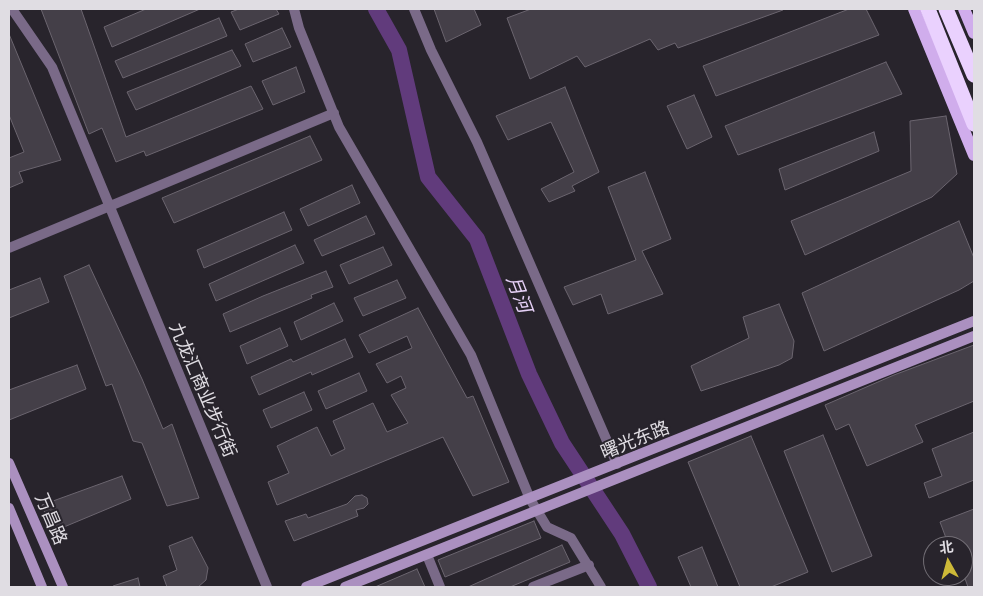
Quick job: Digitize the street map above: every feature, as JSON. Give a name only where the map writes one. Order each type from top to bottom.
[{"type":"highway","points":[[928,9],[974,124]]},
{"type":"highway","points":[[946,9],[974,76]]},
{"type":"main road","points":[[914,9],[974,155]]},
{"type":"main road","points":[[964,9],[974,33]]},
{"type":"main road","name":"曙光东路","points":[[306,587],[974,321]]},
{"type":"main road","name":"曙光东路","points":[[346,587],[974,336]]},
{"type":"main road","name":"万昌路","points":[[9,463],[63,587]]},
{"type":"main road","name":"万昌路","points":[[9,508],[42,587]]},
{"type":"street","name":"九龙汇商业步行街","points":[[12,9],[52,66],[267,587]]},
{"type":"street","points":[[294,9],[299,28],[339,127],[471,355],[530,499],[547,527],[571,538],[601,587]]},
{"type":"street","points":[[414,9],[431,50],[477,142],[617,464]]},
{"type":"street","points":[[9,248],[334,113]]},
{"type":"street","points":[[427,555],[440,587]]},
{"type":"street","points":[[533,587],[589,565]]},
{"type":"building","points":[[41,9],[81,9],[126,137],[251,86],[263,109],[146,156],[144,151],[116,162],[102,128],[89,134]]},
{"type":"building","points":[[146,9],[200,9],[112,47],[104,27]]},
{"type":"building","points":[[239,9],[276,9],[279,14],[240,30],[231,12]]},
{"type":"building","points":[[434,9],[474,9],[481,25],[446,42]]},
{"type":"building","points":[[531,9],[783,10],[678,48],[675,43],[658,50],[650,39],[585,67],[577,56],[530,79],[507,18]]},
{"type":"building","points":[[849,9],[866,9],[879,35],[716,96],[703,66]]},
{"type":"building","points":[[219,18],[227,36],[123,78],[115,61]]},
{"type":"building","points":[[282,28],[291,47],[253,62],[245,44]]},
{"type":"building","points":[[9,34],[61,160],[19,172],[23,182],[9,188],[9,158],[24,152],[9,115]]},
{"type":"building","points":[[232,50],[241,66],[136,110],[127,92]]},
{"type":"building","points":[[886,62],[902,94],[738,155],[725,126]]},
{"type":"building","points":[[296,67],[305,92],[273,105],[262,81]]},
{"type":"building","points":[[565,87],[599,172],[572,186],[575,191],[549,202],[541,189],[574,172],[551,122],[508,140],[496,116]]},
{"type":"building","points":[[694,95],[712,137],[687,149],[667,106]]},
{"type":"building","points":[[946,116],[957,174],[932,197],[805,255],[791,221],[911,171],[910,121]]},
{"type":"building","points":[[874,132],[879,151],[785,190],[779,169]]},
{"type":"building","points":[[310,136],[322,160],[174,223],[162,198]]},
{"type":"building","points":[[645,172],[671,239],[642,251],[663,294],[608,314],[601,294],[573,305],[564,287],[636,260],[608,187]]},
{"type":"building","points":[[352,185],[360,203],[308,226],[300,209]]},
{"type":"building","points":[[284,212],[292,230],[204,268],[197,250]]},
{"type":"building","points":[[366,216],[375,234],[322,256],[314,240]]},
{"type":"building","points":[[959,221],[974,258],[974,281],[959,290],[824,351],[802,293]]},
{"type":"building","points":[[295,245],[304,263],[216,301],[209,284]]},
{"type":"building","points":[[383,247],[392,265],[349,284],[340,265]]},
{"type":"building","points":[[89,265],[163,429],[172,424],[199,498],[167,506],[142,443],[133,441],[112,384],[106,386],[64,276]]},
{"type":"building","points":[[326,271],[333,287],[311,295],[312,298],[230,332],[223,314]]},
{"type":"building","points":[[40,278],[49,302],[9,318],[9,290]]},
{"type":"building","points":[[397,280],[406,298],[363,316],[354,298]]},
{"type":"building","points":[[334,303],[343,321],[301,340],[294,322]]},
{"type":"building","points":[[779,304],[794,341],[792,358],[779,365],[701,391],[691,366],[749,338],[743,317]]},
{"type":"building","points":[[418,308],[467,398],[473,396],[509,482],[473,496],[443,437],[277,505],[268,482],[289,473],[277,446],[317,427],[331,456],[345,449],[333,421],[373,403],[387,432],[408,423],[391,395],[406,388],[401,376],[387,383],[376,364],[412,348],[407,336],[369,353],[359,335]]},
{"type":"building","points":[[280,328],[288,346],[247,364],[240,346]]},
{"type":"building","points":[[345,339],[353,357],[312,375],[311,372],[259,395],[251,377],[291,359],[293,362]]},
{"type":"building","points":[[974,345],[974,401],[915,425],[923,442],[867,466],[849,424],[836,430],[825,405],[894,375]]},
{"type":"building","points":[[77,365],[86,389],[9,420],[9,390]]},
{"type":"building","points":[[359,373],[367,391],[326,409],[318,391]]},
{"type":"building","points":[[304,392],[312,410],[271,428],[263,410]]},
{"type":"building","points":[[974,432],[974,480],[929,498],[924,483],[942,476],[932,449]]},
{"type":"building","points":[[823,435],[872,556],[832,572],[784,451]]},
{"type":"building","points":[[751,436],[808,572],[771,587],[740,587],[688,462]]},
{"type":"building","points":[[122,476],[131,499],[52,532],[42,505]]},
{"type":"building","points":[[362,495],[367,498],[368,504],[364,508],[356,510],[358,516],[294,541],[285,521],[306,514],[308,518],[347,504],[355,496]]},
{"type":"building","points":[[974,509],[974,587],[968,586],[973,586],[973,536],[945,536],[940,522]]},
{"type":"building","points":[[534,521],[541,538],[445,577],[438,560]]},
{"type":"building","points":[[192,537],[208,568],[206,580],[198,587],[167,587],[163,576],[177,570],[169,546]]},
{"type":"building","points":[[562,545],[570,562],[510,587],[468,587]]},
{"type":"building","points":[[702,547],[718,587],[691,587],[678,557]]},
{"type":"building","points":[[417,569],[425,587],[375,587]]},
{"type":"building","points":[[138,578],[140,587],[113,587],[113,586]]},
{"type":"waterway","name":"月河","points":[[376,9],[399,50],[428,177],[477,239],[529,374],[562,443],[622,534],[649,587]]}]
